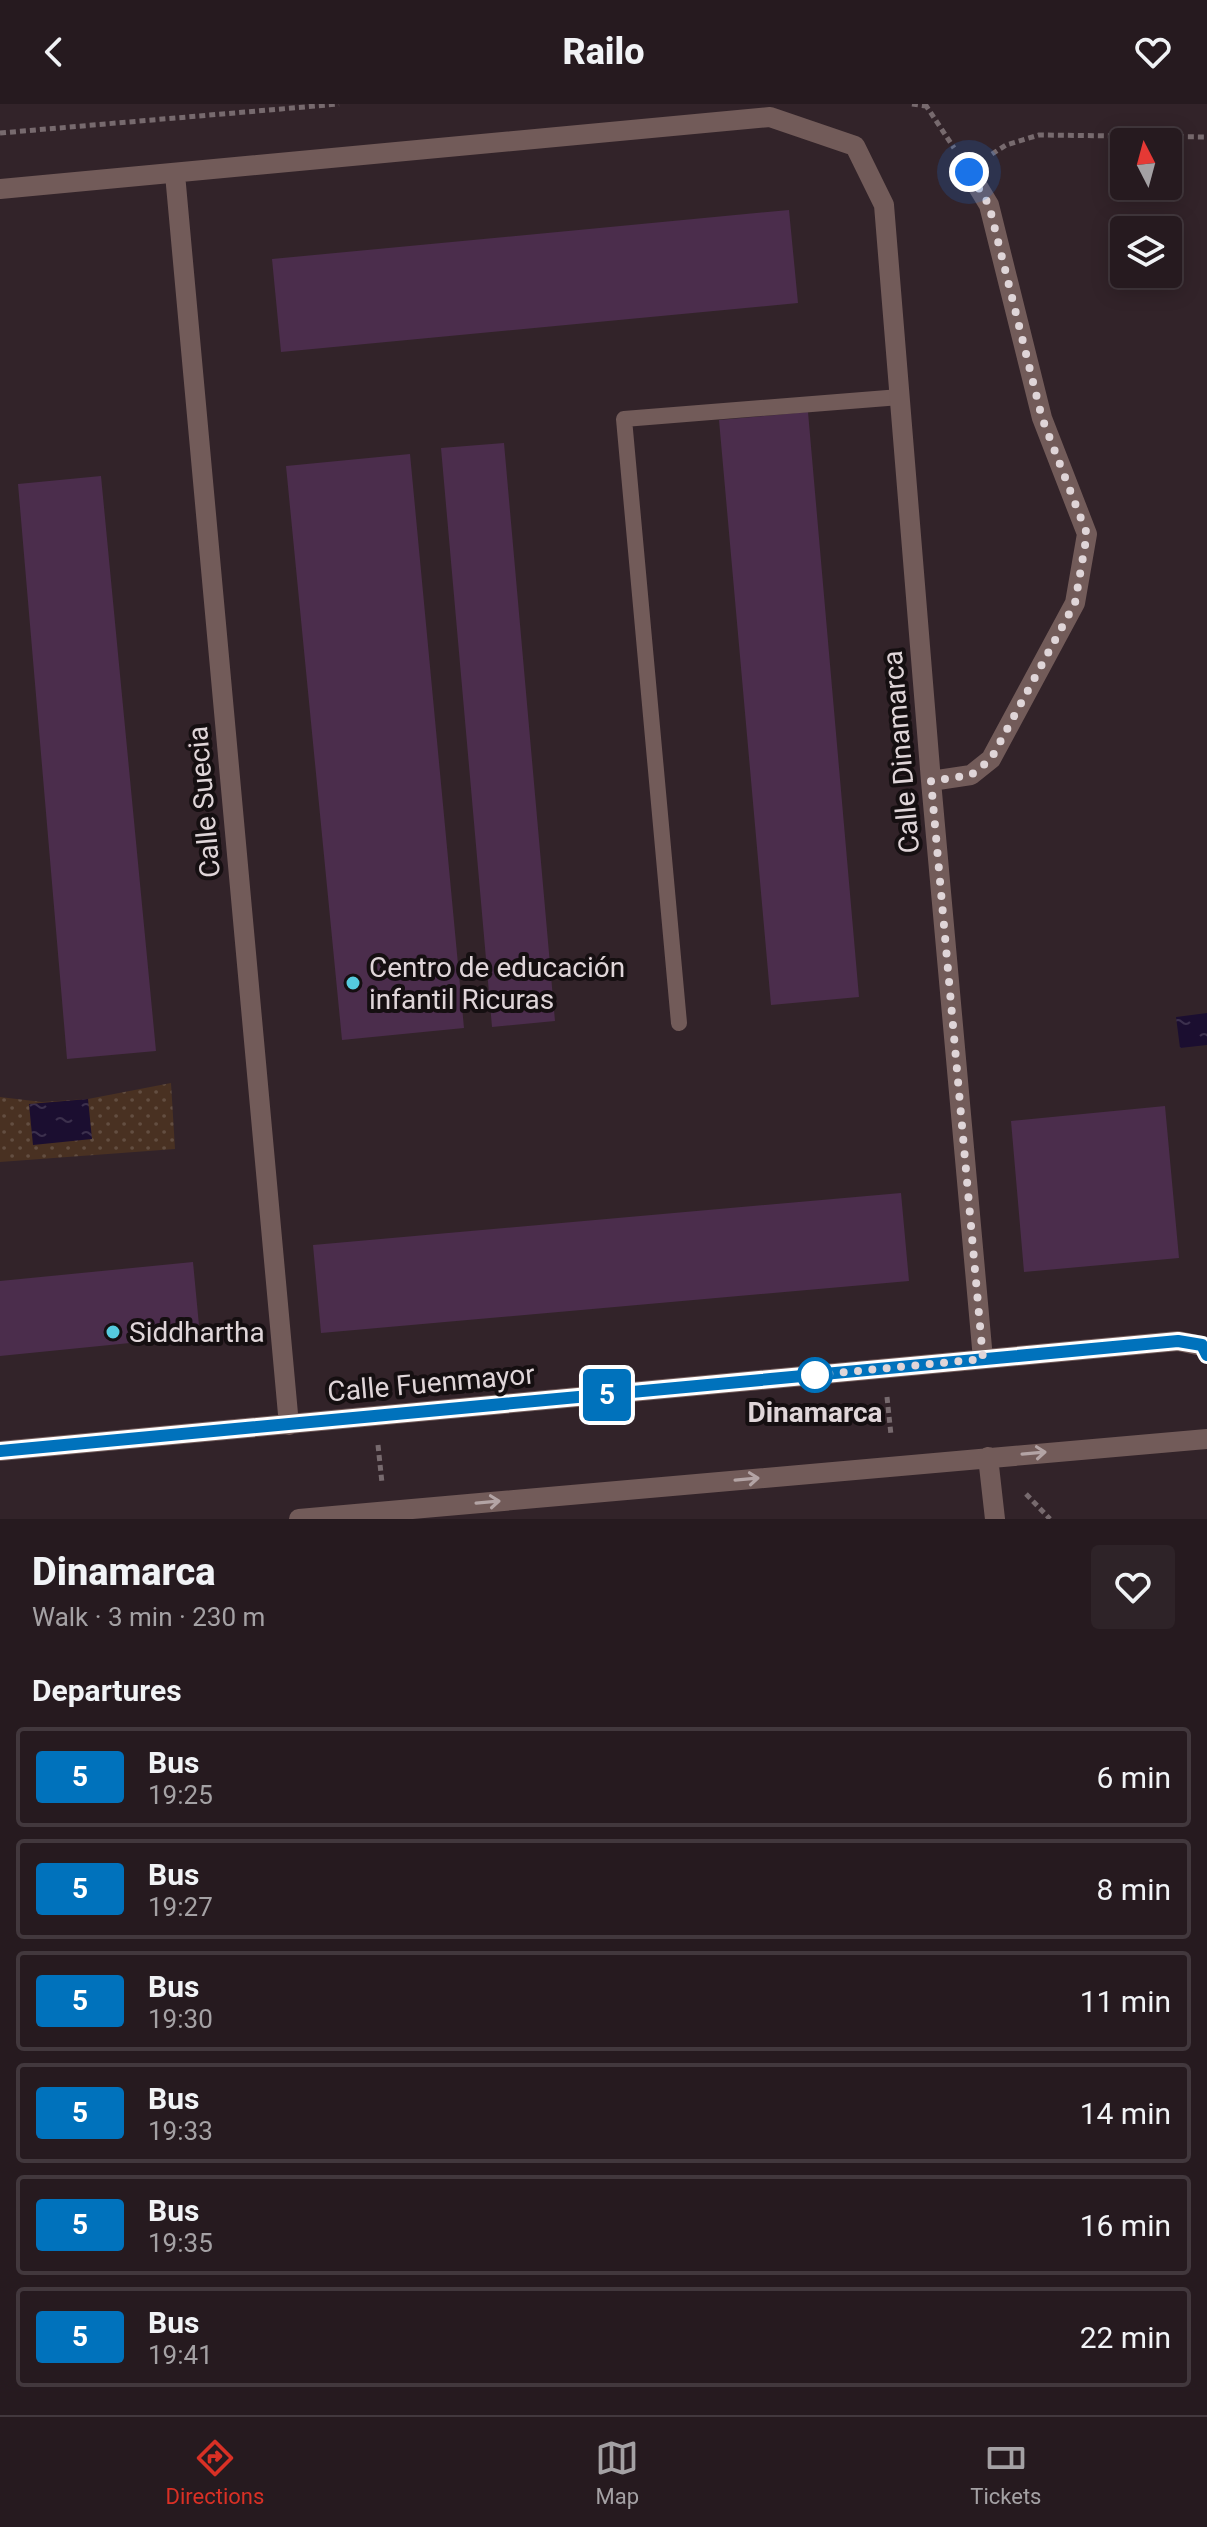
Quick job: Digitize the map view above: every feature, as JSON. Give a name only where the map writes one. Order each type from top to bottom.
[{"type":"street","name":"Calle Dinamarca","points":[[175,174],[770,117],[855,146],[884,205],[931,781],[983,1359]]},
{"type":"street","points":[[931,781],[971,775],[991,759],[1075,603],[1087,534],[1042,418],[989,205],[969,172]]},
{"type":"street","points":[[0,189],[175,174]]},
{"type":"street","name":"Calle Suecia","points":[[175,174],[289,1425]]},
{"type":"street","name":"Calle Fuenmayor","points":[[0,1451],[1178,1341],[1205,1349]]},
{"type":"street","points":[[299,1519],[1203,1435]]},
{"type":"street","points":[[988,1457],[995,1519]]},
{"type":"lane","points":[[679,1023],[624,419],[900,397]]},
{"type":"path","points":[[0,133],[339,104]]},
{"type":"path","points":[[912,104],[925,105],[969,172],[1006,145],[1039,135],[1207,137]]},
{"type":"path","points":[[884,1368],[894,1466]]},
{"type":"path","points":[[376,1416],[385,1511]]},
{"type":"shaded area","points":[[171,1083],[175,1149],[0,1162],[0,1097],[42,1102],[88,1099]]},
{"type":"water","points":[[1207,1013],[1207,1045],[1180,1048],[1176,1017]]},
{"type":"water","points":[[88,1099],[92,1139],[33,1145],[29,1104]]},
{"type":"building","points":[[789,210],[798,303],[281,352],[272,259]]},
{"type":"building","points":[[808,412],[859,997],[771,1005],[719,420]]},
{"type":"building","points":[[504,443],[555,1021],[492,1027],[441,448]]},
{"type":"building","points":[[410,454],[464,1028],[342,1040],[286,466]]},
{"type":"building","points":[[101,476],[156,1051],[67,1059],[18,484]]},
{"type":"building","points":[[1165,1106],[1179,1258],[1024,1272],[1011,1121]]},
{"type":"building","points":[[901,1193],[909,1281],[321,1333],[313,1245]]},
{"type":"building","points":[[193,1262],[200,1336],[0,1356],[0,1281]]},
{"type":"bus line","name":"5","points":[[0,1451],[1178,1341],[1202,1345],[1207,1355]]},
{"type":"place","name":"Centro de educación infantil Ricuras","points":[[353,983]]},
{"type":"place","name":"Siddhartha","points":[[113,1332]]},
{"type":"place","name":"Dinamarca","points":[[815,1375]]},
{"type":"route","points":[[815,1375],[983,1359],[931,781],[971,775],[991,759],[1075,603],[1087,534],[1042,418],[989,205],[969,172]]}]
